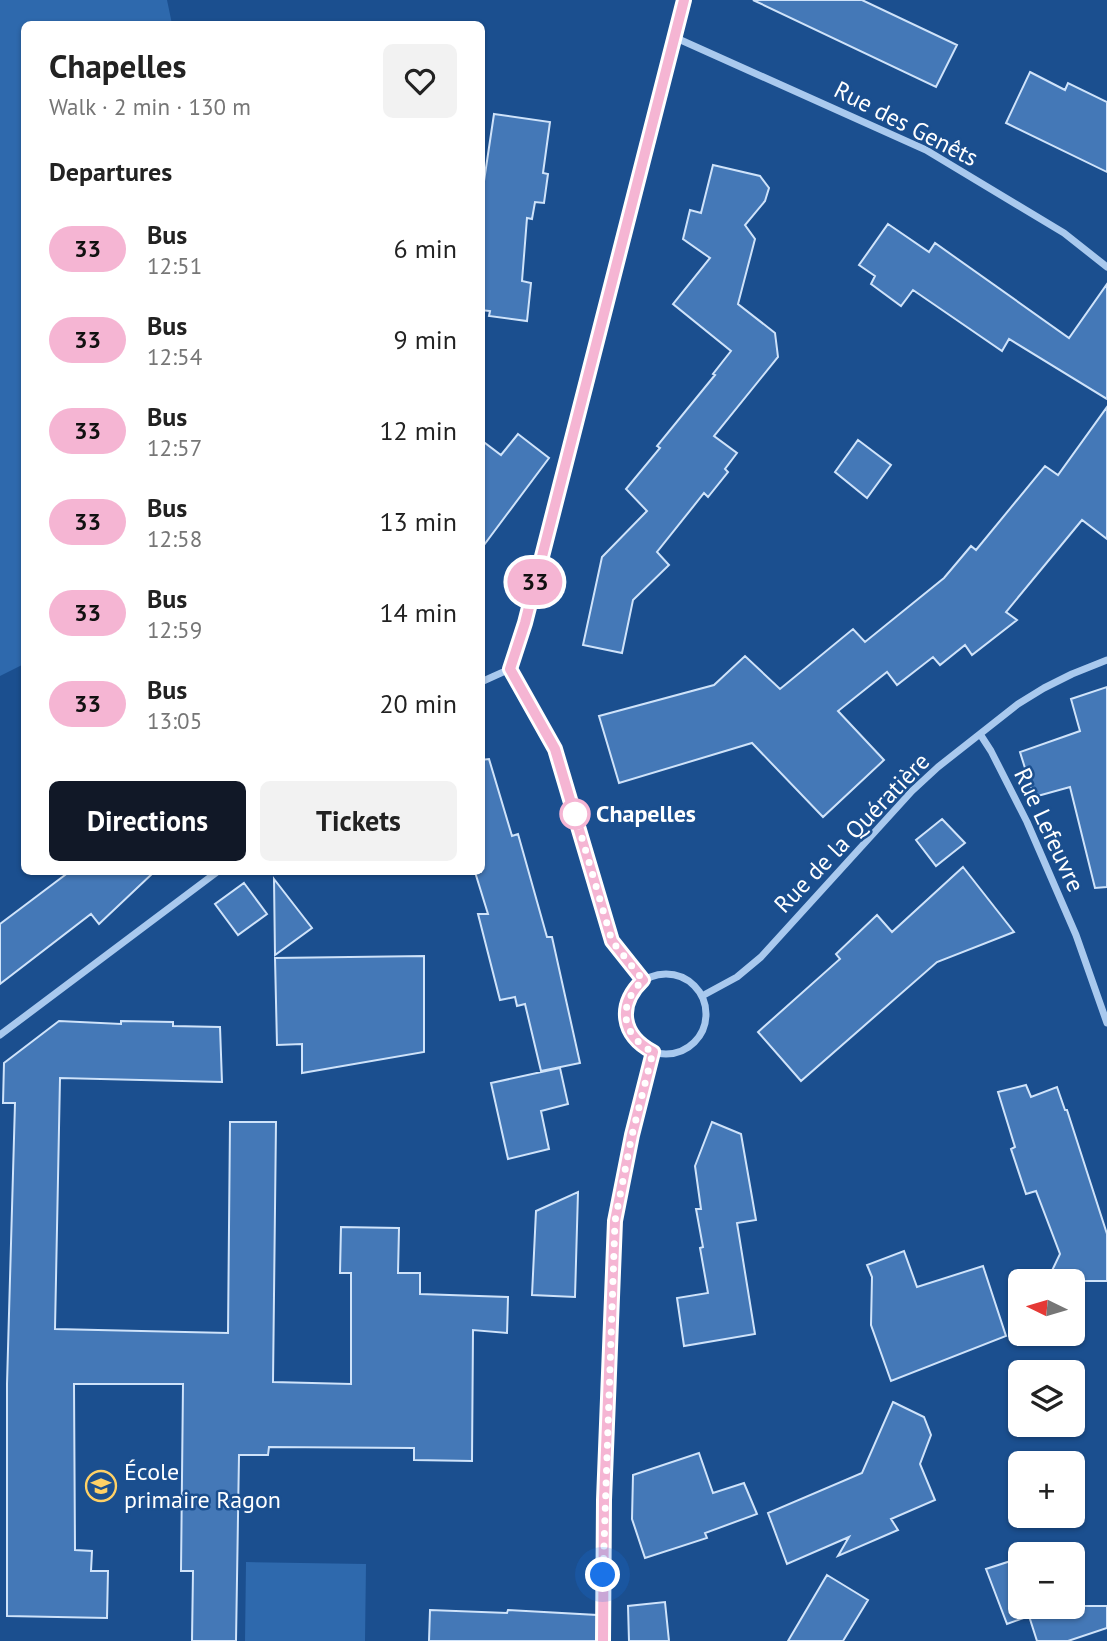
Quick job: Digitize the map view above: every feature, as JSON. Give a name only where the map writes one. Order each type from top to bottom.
[{"type":"street","points":[[643,980],[612,941],[555,749],[510,669],[525,623],[684,0]]},
{"type":"street","name":"Rue des Genêts","points":[[674,37],[926,150],[1064,233],[1107,267]]},
{"type":"street","name":"Rue de la Quératière","points":[[702,996],[737,977],[761,957],[912,791],[938,767],[1018,704],[1072,674],[1107,660]]},
{"type":"street","points":[[485,680],[510,669]]},
{"type":"street","name":"Rue Lefeuvre","points":[[980,734],[1032,834],[1104,1002],[1107,1023]]},
{"type":"street","points":[[0,1035],[212,875]]},
{"type":"street","points":[[655,975],[682,977],[694,985],[702,996],[705,1022],[700,1035],[680,1051],[666,1054],[653,1052],[633,1037],[625,1013],[634,989],[643,980],[655,975]]},
{"type":"street","points":[[603,1641],[604,1512],[615,1221],[632,1135],[653,1052]]},
{"type":"shaded area","points":[[0,0],[167,0],[171,21],[21,21],[21,666],[0,676]]},
{"type":"shaded area","points":[[246,1562],[366,1564],[365,1641],[245,1641]]},
{"type":"building","points":[[753,0],[862,0],[957,45],[936,87]]},
{"type":"building","points":[[1030,72],[1065,90],[1068,83],[1107,102],[1107,172],[1006,123]]},
{"type":"building","points":[[494,114],[550,122],[543,173],[548,174],[544,203],[535,202],[532,219],[527,218],[522,281],[531,283],[527,321],[489,316],[490,311],[485,310],[485,174]]},
{"type":"building","points":[[713,165],[760,176],[769,188],[765,201],[745,225],[755,239],[738,304],[775,333],[778,357],[714,436],[737,453],[725,469],[728,472],[708,497],[704,493],[657,552],[669,565],[633,600],[622,653],[583,645],[602,557],[647,511],[626,489],[660,448],[657,446],[715,375],[713,374],[731,351],[673,304],[710,258],[683,239],[690,210],[701,213]]},
{"type":"building","points":[[888,224],[929,252],[935,243],[1069,338],[1107,284],[1107,399],[1009,339],[1002,351],[913,290],[901,306],[871,284],[875,276],[859,265]]},
{"type":"building","points":[[1107,407],[1107,539],[1082,520],[1006,612],[1017,620],[972,655],[965,645],[940,665],[933,657],[897,685],[887,672],[838,711],[884,760],[823,817],[752,743],[619,783],[599,716],[714,685],[745,656],[780,689],[853,629],[865,642],[944,578],[971,546],[976,550],[1045,466],[1058,475]]},
{"type":"building","points":[[518,434],[549,458],[485,544],[485,443],[501,455]]},
{"type":"building","points":[[858,440],[891,465],[867,498],[835,472]]},
{"type":"building","points":[[1107,687],[1107,887],[1095,888],[1070,787],[1034,797],[1020,752],[1080,731],[1071,699]]},
{"type":"building","points":[[489,759],[512,836],[518,834],[547,937],[552,937],[580,1063],[541,1071],[525,1004],[517,1006],[515,997],[500,1000],[478,914],[488,914],[476,875],[485,875],[485,760]]},
{"type":"building","points":[[942,819],[965,843],[936,866],[916,840]]},
{"type":"building","points":[[963,867],[1014,932],[937,962],[801,1081],[758,1032],[840,959],[836,954],[877,915],[892,932]]},
{"type":"building","points":[[65,875],[151,875],[99,924],[91,914],[0,984],[0,924]]},
{"type":"building","points":[[274,879],[312,928],[275,955]]},
{"type":"building","points":[[244,883],[267,914],[238,935],[215,904]]},
{"type":"building","points":[[424,956],[424,1052],[302,1073],[302,1044],[277,1045],[275,958]]},
{"type":"building","points":[[59,1021],[121,1024],[121,1021],[173,1022],[173,1026],[220,1027],[222,1082],[60,1078],[55,1329],[228,1333],[230,1122],[276,1122],[273,1382],[351,1384],[351,1273],[340,1273],[341,1227],[399,1228],[398,1273],[420,1273],[420,1294],[508,1297],[507,1333],[473,1330],[472,1461],[414,1460],[414,1448],[269,1447],[268,1455],[239,1455],[236,1641],[192,1641],[193,1571],[181,1571],[183,1384],[74,1384],[75,1550],[92,1551],[91,1571],[108,1571],[107,1618],[7,1616],[7,1384],[15,1103],[3,1103],[4,1063]]},
{"type":"building","points":[[560,1068],[568,1104],[541,1111],[549,1149],[508,1159],[491,1083]]},
{"type":"building","points":[[1026,1085],[1031,1097],[1057,1087],[1107,1234],[1107,1281],[1085,1281],[1085,1269],[1053,1269],[1060,1254],[1036,1191],[1026,1194],[1011,1149],[1015,1147],[998,1092]]},
{"type":"building","points":[[712,1122],[741,1134],[756,1220],[737,1223],[755,1334],[684,1346],[677,1298],[708,1293],[696,1209],[701,1209],[695,1166]]},
{"type":"building","points":[[578,1192],[575,1297],[532,1295],[536,1211]]},
{"type":"building","points":[[904,1251],[917,1287],[983,1266],[1006,1336],[891,1381],[871,1325],[872,1277],[867,1265]]},
{"type":"building","points":[[893,1402],[924,1417],[931,1435],[920,1464],[935,1500],[891,1519],[898,1530],[838,1556],[849,1537],[787,1564],[768,1513],[862,1473]]},
{"type":"building","points":[[699,1453],[713,1493],[744,1483],[757,1514],[705,1533],[707,1538],[645,1558],[632,1519],[633,1475]]},
{"type":"building","points":[[1008,1562],[1008,1619],[1021,1619],[1007,1624],[986,1569]]},
{"type":"building","points":[[827,1575],[868,1600],[843,1641],[788,1641]]},
{"type":"building","points":[[665,1602],[669,1641],[629,1641],[628,1606]]},
{"type":"building","points":[[1085,1606],[1107,1606],[1107,1628],[1068,1641],[1037,1641],[1030,1619],[1085,1619]]},
{"type":"building","points":[[430,1610],[507,1613],[508,1610],[597,1615],[597,1641],[429,1641]]},
{"type":"bus line","name":"33","points":[[603,1641],[604,1500],[615,1221],[632,1135],[653,1052],[633,1037],[625,1013],[634,989],[643,980],[612,941],[555,749],[510,669],[525,623],[684,0]]},
{"type":"place","name":"Chapelles","points":[[575,814]]},
{"type":"place","name":"École primaire Ragon","points":[[101,1486]]},
{"type":"route","points":[[575,814],[612,941],[643,980],[628,1001],[625,1013],[628,1026],[633,1037],[653,1052],[632,1135],[615,1221],[603,1575]]}]
